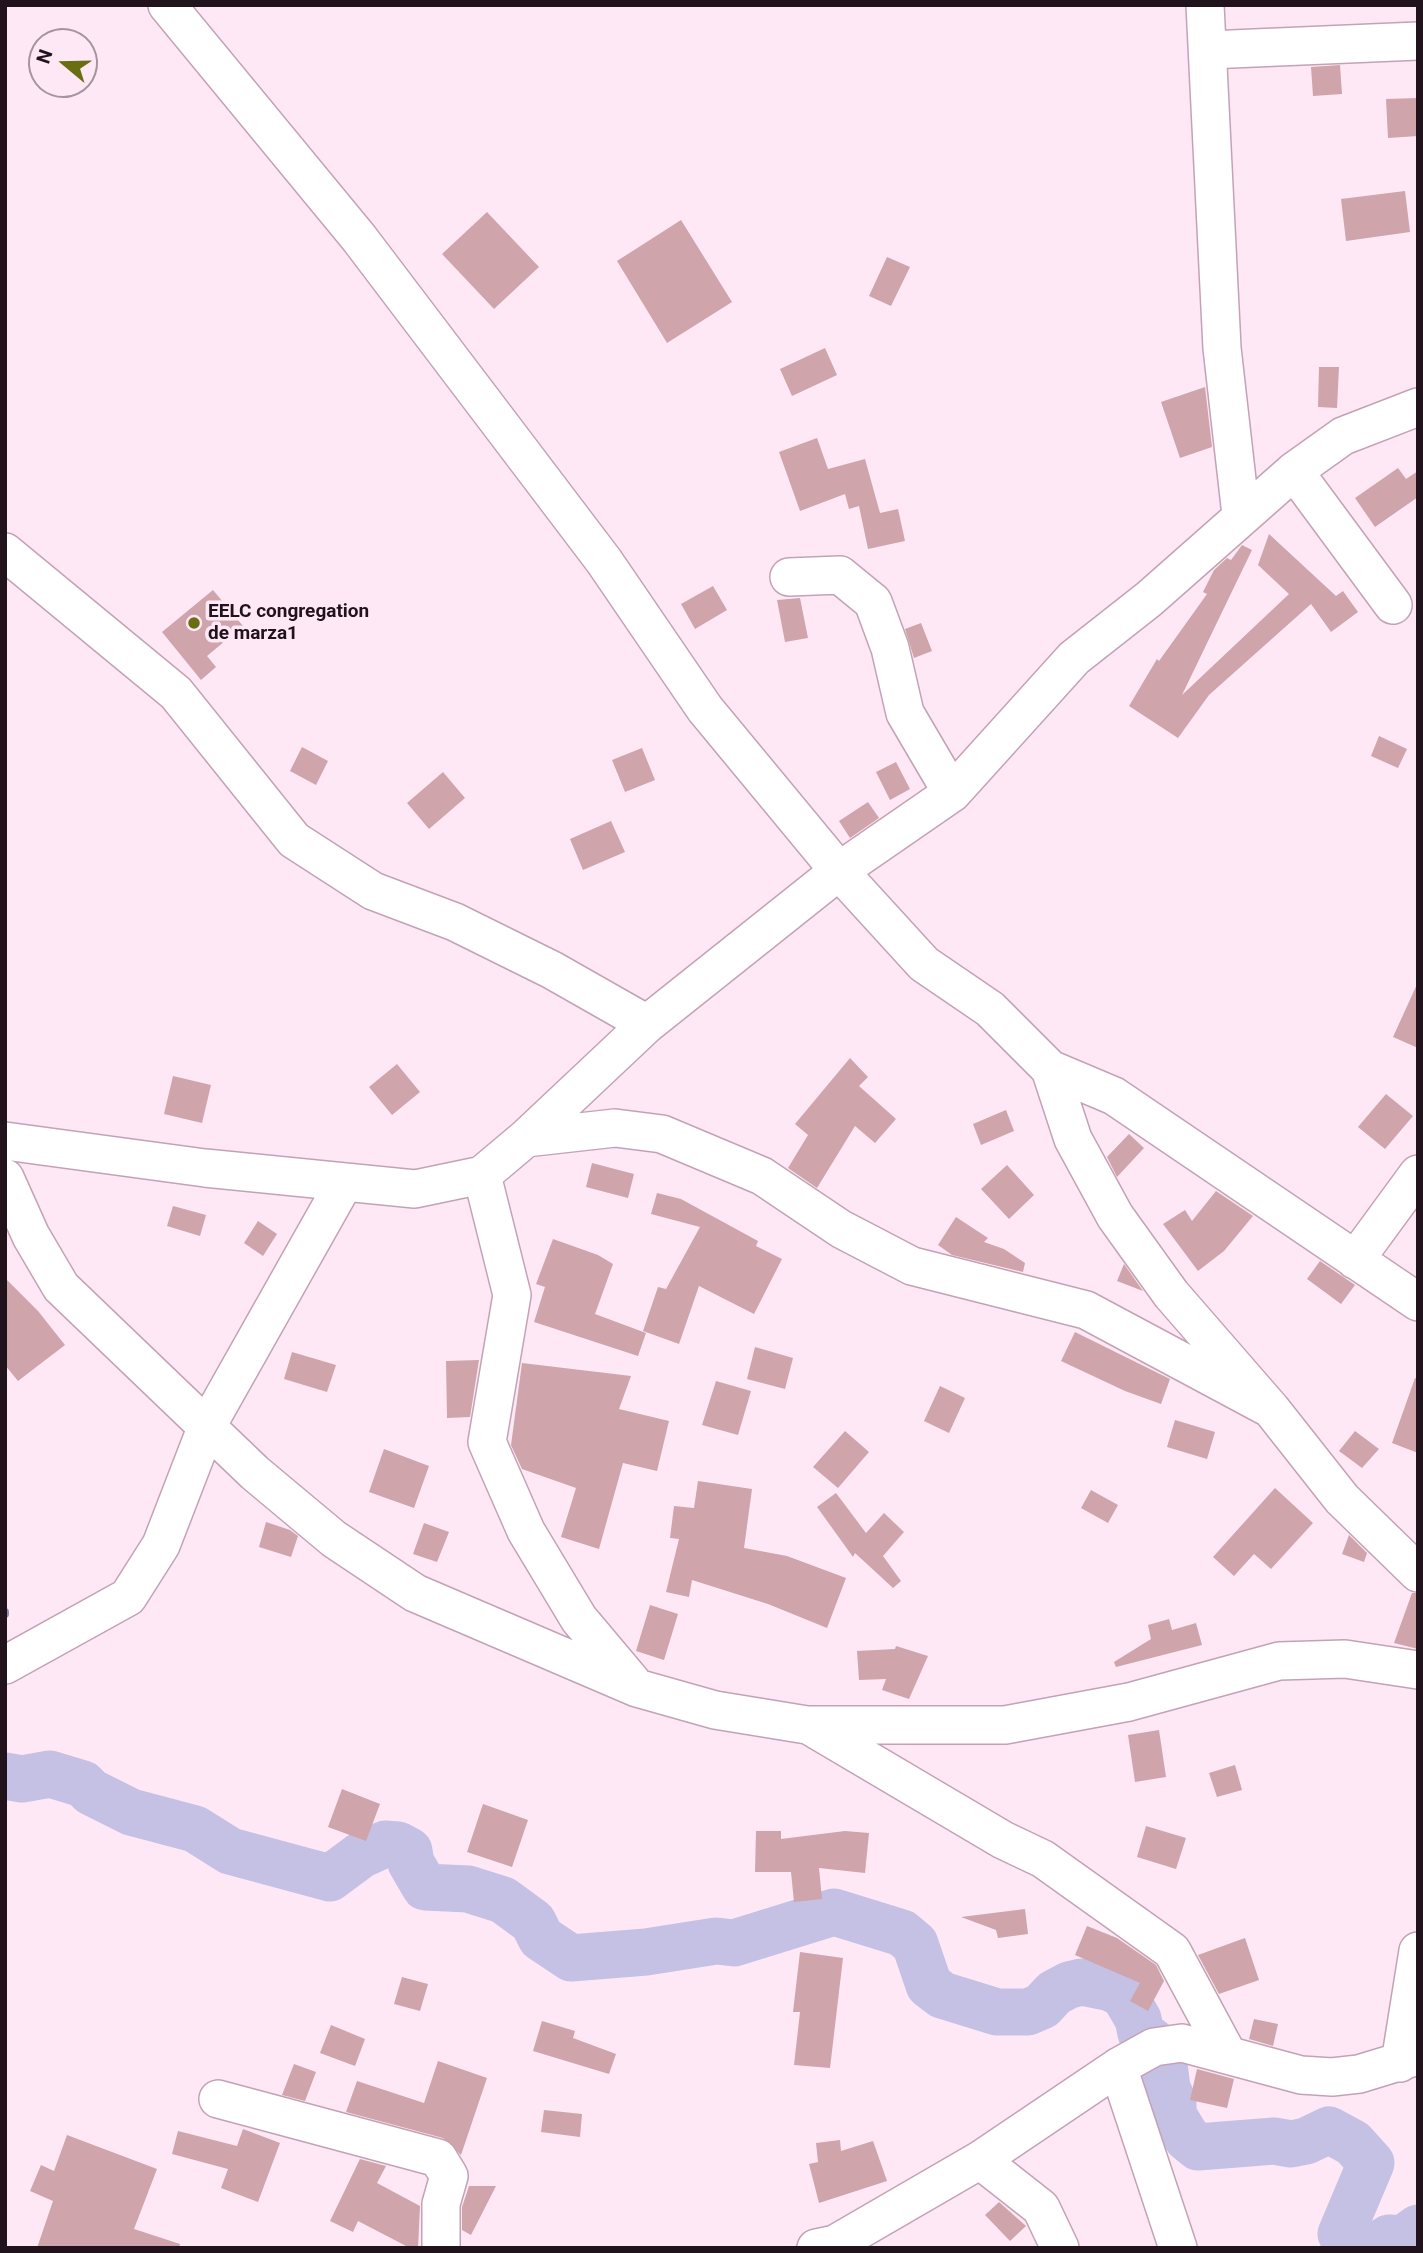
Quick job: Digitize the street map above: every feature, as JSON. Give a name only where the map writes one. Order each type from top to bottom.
[{"type":"street","points":[[167,5],[359,238],[604,561],[705,709],[839,872],[924,964],[990,1009],[1051,1069],[1114,1096],[1418,1302]]},
{"type":"street","points":[[1205,5],[1222,348],[1241,515]]},
{"type":"street","points":[[1208,50],[1418,41]]},
{"type":"street","points":[[5,1140],[205,1168],[415,1189],[482,1175],[526,1138],[647,1024],[839,872],[952,793],[1028,713],[1074,658],[1149,600],[1241,515],[1294,471],[1343,436],[1418,407]]},
{"type":"street","points":[[1294,471],[1393,604]]},
{"type":"street","points":[[5,552],[176,692],[294,840],[373,891],[467,928],[552,970],[647,1024]]},
{"type":"street","points":[[789,577],[840,575],[873,602],[890,648],[905,713],[952,793]]},
{"type":"street","points":[[1051,1069],[1073,1139],[1115,1216],[1171,1294],[1271,1409],[1342,1499],[1418,1573]]},
{"type":"street","points":[[526,1138],[615,1128],[662,1134],[762,1176],[841,1229],[912,1266],[1086,1310],[1271,1409]]},
{"type":"street","points":[[1355,1259],[1418,1174]]},
{"type":"street","points":[[482,1175],[512,1295],[487,1442],[526,1531],[572,1608],[637,1688]]},
{"type":"street","points":[[5,1178],[31,1236],[61,1287],[255,1473],[334,1539],[415,1594],[637,1688],[715,1710],[807,1725],[1005,1726],[1129,1702],[1279,1661],[1345,1659],[1418,1670]]},
{"type":"street","points":[[5,1665],[128,1597],[161,1545],[207,1426],[344,1183]]},
{"type":"street","points":[[807,1725],[1003,1840],[1043,1859],[1172,1951],[1228,2055]]},
{"type":"street","points":[[816,2248],[835,2244],[980,2160],[1118,2067],[1159,2045],[1182,2043],[1301,2075],[1332,2077],[1409,2060],[1418,1951]]},
{"type":"street","points":[[1118,2067],[1178,2248]]},
{"type":"street","points":[[218,2099],[438,2158],[449,2176],[441,2204],[441,2248]]},
{"type":"street","points":[[980,2160],[1041,2208],[1060,2248]]},
{"type":"street","points":[[1030,2248],[1041,2208]]},
{"type":"building","points":[[1340,65],[1342,94],[1313,96],[1311,67]]},
{"type":"building","points":[[1418,98],[1418,136],[1388,138],[1386,99]]},
{"type":"building","points":[[1405,191],[1410,232],[1346,241],[1341,199]]},
{"type":"building","points":[[487,212],[539,267],[494,309],[442,254]]},
{"type":"building","points":[[681,220],[732,302],[667,343],[617,261]]},
{"type":"building","points":[[887,257],[910,267],[891,306],[869,296]]},
{"type":"building","points":[[825,348],[837,375],[792,396],[780,369]]},
{"type":"building","points":[[1319,367],[1339,367],[1337,408],[1318,407]]},
{"type":"building","points":[[1205,387],[1212,447],[1180,458],[1161,402]]},
{"type":"building","points":[[817,438],[828,469],[865,459],[880,513],[898,509],[905,541],[868,549],[859,506],[849,509],[845,494],[800,511],[779,452]]},
{"type":"building","points":[[1398,468],[1406,479],[1418,471],[1418,497],[1375,527],[1355,498]]},
{"type":"building","points":[[1269,534],[1336,596],[1343,591],[1358,612],[1331,632],[1311,604],[1209,695],[1178,738],[1129,706],[1157,659],[1159,661],[1207,594],[1203,592],[1214,570],[1227,558],[1231,560],[1242,545],[1252,550],[1182,695],[1289,594],[1258,565]]},
{"type":"building","points":[[713,586],[727,610],[695,629],[681,604]]},
{"type":"building","points":[[213,590],[243,626],[207,656],[216,667],[201,680],[162,632]]},
{"type":"building","points":[[800,598],[808,638],[785,642],[777,600]]},
{"type":"building","points":[[921,623],[932,651],[914,658],[905,629]]},
{"type":"building","points":[[1379,736],[1407,749],[1398,768],[1371,756]]},
{"type":"building","points":[[302,747],[328,761],[316,785],[290,771]]},
{"type":"building","points":[[642,748],[655,780],[625,792],[612,760]]},
{"type":"building","points":[[896,762],[910,789],[890,800],[876,772]]},
{"type":"building","points":[[443,772],[465,798],[429,829],[407,803]]},
{"type":"building","points":[[868,802],[879,818],[850,838],[839,821]]},
{"type":"building","points":[[611,821],[625,852],[583,870],[570,839]]},
{"type":"building","points":[[1418,982],[1418,1048],[1393,1037]]},
{"type":"building","points":[[850,1058],[868,1077],[859,1086],[896,1119],[875,1143],[855,1126],[817,1188],[788,1168],[808,1135],[795,1124]]},
{"type":"building","points":[[397,1064],[420,1092],[392,1115],[369,1087]]},
{"type":"building","points":[[173,1076],[211,1085],[202,1123],[164,1114]]},
{"type":"building","points":[[1386,1094],[1413,1116],[1385,1149],[1358,1127]]},
{"type":"building","points":[[1006,1110],[1014,1131],[981,1145],[973,1124]]},
{"type":"building","points":[[1129,1134],[1144,1148],[1117,1177],[1107,1157]]},
{"type":"building","points":[[592,1163],[634,1174],[628,1198],[586,1187]]},
{"type":"building","points":[[1007,1165],[1034,1195],[1009,1219],[981,1189]]},
{"type":"building","points":[[1216,1191],[1253,1216],[1224,1251],[1198,1271],[1163,1224],[1185,1210],[1192,1221]]},
{"type":"building","points":[[657,1193],[681,1199],[758,1241],[756,1246],[782,1259],[754,1314],[699,1286],[679,1344],[643,1331],[658,1287],[666,1289],[700,1227],[651,1214]]},
{"type":"building","points":[[173,1206],[206,1215],[200,1236],[167,1226]]},
{"type":"building","points":[[956,1217],[988,1238],[984,1242],[1004,1249],[1025,1263],[1023,1272],[952,1255],[938,1245]]},
{"type":"building","points":[[258,1221],[277,1234],[263,1256],[244,1243]]},
{"type":"building","points":[[553,1239],[598,1255],[613,1264],[595,1314],[646,1333],[638,1356],[534,1322],[545,1287],[536,1284]]},
{"type":"building","points":[[1320,1261],[1355,1285],[1341,1304],[1307,1279]]},
{"type":"building","points":[[1124,1264],[1143,1291],[1117,1281]]},
{"type":"building","points":[[5,1278],[38,1311],[65,1345],[18,1381],[5,1365]]},
{"type":"building","points":[[1075,1332],[1170,1379],[1161,1404],[1125,1391],[1061,1361]]},
{"type":"building","points":[[755,1347],[793,1358],[785,1389],[747,1379]]},
{"type":"building","points":[[292,1352],[336,1365],[327,1392],[284,1379]]},
{"type":"building","points":[[479,1360],[470,1417],[447,1418],[446,1361]]},
{"type":"building","points":[[522,1363],[631,1376],[619,1409],[669,1421],[657,1471],[623,1463],[599,1549],[561,1537],[576,1488],[522,1469],[511,1445]]},
{"type":"building","points":[[1415,1378],[1418,1379],[1418,1453],[1392,1443]]},
{"type":"building","points":[[716,1381],[751,1391],[738,1435],[702,1425]]},
{"type":"building","points":[[940,1386],[965,1398],[949,1433],[924,1421]]},
{"type":"building","points":[[1175,1420],[1215,1432],[1207,1459],[1167,1447]]},
{"type":"building","points":[[845,1431],[869,1452],[838,1488],[813,1467]]},
{"type":"building","points":[[1355,1431],[1379,1449],[1362,1468],[1339,1451]]},
{"type":"building","points":[[384,1449],[429,1466],[414,1508],[369,1492]]},
{"type":"building","points":[[698,1481],[752,1489],[744,1548],[787,1556],[846,1578],[827,1628],[768,1604],[692,1580],[689,1597],[666,1592],[679,1539],[670,1538],[674,1506],[694,1508]]},
{"type":"building","points":[[1275,1488],[1313,1523],[1271,1569],[1254,1554],[1234,1576],[1213,1557]]},
{"type":"building","points":[[1091,1490],[1118,1505],[1108,1523],[1081,1508]]},
{"type":"building","points":[[836,1493],[866,1533],[884,1513],[904,1532],[883,1556],[901,1581],[893,1588],[855,1553],[853,1557],[817,1507]]},
{"type":"building","points":[[266,1522],[290,1530],[298,1536],[291,1557],[259,1547]]},
{"type":"building","points":[[424,1523],[449,1532],[437,1562],[413,1554]]},
{"type":"building","points":[[1349,1535],[1367,1553],[1364,1562],[1342,1554]]},
{"type":"building","points":[[1412,1593],[1418,1593],[1418,1649],[1394,1643]]},
{"type":"building","points":[[650,1605],[678,1614],[664,1660],[636,1651]]},
{"type":"building","points":[[1169,1619],[1172,1630],[1196,1623],[1202,1645],[1116,1667],[1114,1662],[1151,1639],[1148,1625]]},
{"type":"building","points":[[896,1646],[928,1656],[909,1699],[882,1690],[886,1679],[859,1680],[857,1651],[895,1649]]},
{"type":"building","points":[[1159,1730],[1166,1777],[1135,1782],[1128,1735]]},
{"type":"building","points":[[1235,1765],[1242,1790],[1217,1797],[1209,1773]]},
{"type":"building","points":[[342,1789],[380,1804],[366,1841],[328,1827]]},
{"type":"building","points":[[483,1804],[528,1820],[512,1867],[467,1852]]},
{"type":"building","points":[[1146,1826],[1186,1838],[1176,1869],[1137,1857]]},
{"type":"building","points":[[756,1831],[781,1831],[781,1839],[845,1831],[869,1833],[865,1873],[819,1868],[822,1899],[794,1902],[791,1872],[755,1872]]},
{"type":"building","points":[[1025,1909],[1028,1934],[998,1938],[996,1930],[961,1917]]},
{"type":"building","points":[[1087,1926],[1117,1938],[1156,1965],[1164,1981],[1148,2011],[1130,2001],[1140,1983],[1075,1955]]},
{"type":"building","points":[[1245,1938],[1259,1980],[1219,1994],[1198,1955]]},
{"type":"building","points":[[800,1952],[843,1958],[830,2068],[794,2065],[800,2012],[793,2012]]},
{"type":"building","points":[[402,1977],[428,1984],[420,2011],[394,2004]]},
{"type":"building","points":[[1254,2019],[1278,2024],[1273,2046],[1249,2039]]},
{"type":"building","points":[[542,2021],[575,2031],[573,2038],[616,2054],[609,2074],[533,2051]]},
{"type":"building","points":[[331,2025],[365,2039],[355,2066],[320,2053]]},
{"type":"building","points":[[438,2061],[487,2078],[461,2155],[443,2138],[346,2112],[357,2081],[424,2103]]},
{"type":"building","points":[[294,2064],[316,2072],[305,2101],[282,2095]]},
{"type":"building","points":[[1197,2069],[1234,2079],[1227,2108],[1190,2100]]},
{"type":"building","points":[[544,2110],[582,2114],[580,2137],[541,2132]]},
{"type":"building","points":[[243,2129],[280,2143],[258,2202],[221,2188],[228,2169],[172,2154],[178,2131],[237,2146]]},
{"type":"building","points":[[67,2135],[157,2169],[134,2229],[180,2244],[179,2248],[37,2248],[53,2201],[30,2191],[41,2165],[54,2171]]},
{"type":"building","points":[[840,2140],[841,2151],[873,2141],[887,2181],[819,2203],[809,2164],[818,2162],[816,2143]]},
{"type":"building","points":[[360,2159],[386,2166],[377,2183],[420,2206],[418,2248],[410,2248],[358,2221],[353,2232],[330,2221]]},
{"type":"building","points":[[469,2186],[496,2186],[471,2235],[462,2230],[462,2207]]},
{"type":"building","points":[[999,2202],[1026,2226],[1010,2241],[985,2215]]},
{"type":"waterway","points":[[5,1776],[22,1779],[50,1774],[83,1784],[91,1792],[131,1812],[195,1829],[230,1851],[330,1878],[361,1855],[385,1844],[398,1845],[409,1851],[411,1863],[425,1887],[468,1889],[503,1900],[533,1922],[541,1938],[571,1958],[646,1952],[716,1941],[734,1943],[834,1912],[902,1933],[915,1944],[929,1985],[942,1995],[997,2012],[1028,2012],[1042,2006],[1054,1993],[1082,1982],[1111,1988],[1124,1995],[1138,2019],[1141,2033],[1162,2049],[1167,2088],[1173,2102],[1173,2115],[1187,2138],[1198,2147],[1274,2141],[1291,2144],[1306,2141],[1329,2130],[1353,2143],[1371,2163],[1341,2234],[1347,2245],[1375,2247],[1389,2238],[1403,2239],[1418,2228]]},
{"type":"place","name":"EELC congregation de marza1","points":[[194,623]]}]
